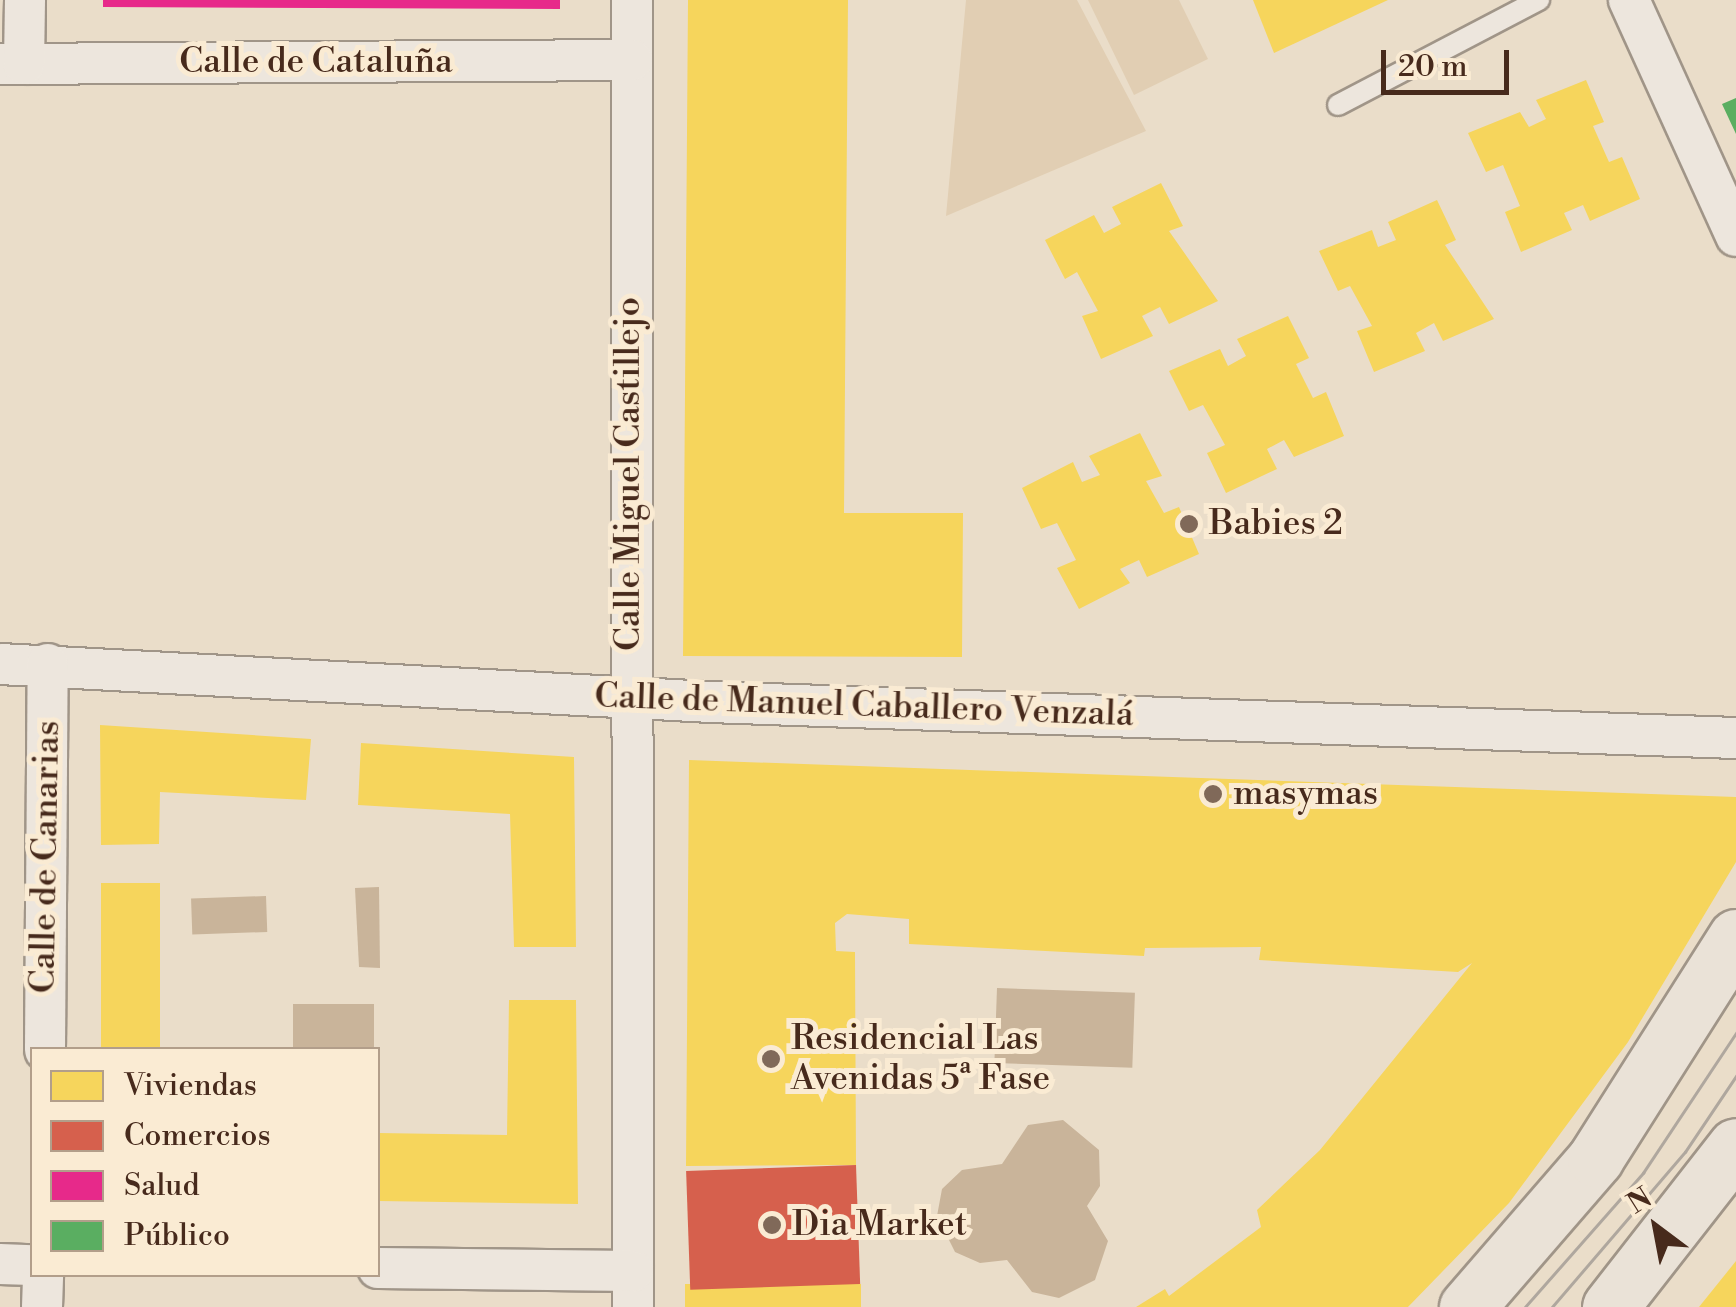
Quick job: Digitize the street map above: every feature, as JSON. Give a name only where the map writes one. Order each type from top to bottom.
[{"type":"highway","points":[[1468,1307],[1595,1160],[1736,937]]},
{"type":"highway","points":[[1610,1307],[1736,1146]]},
{"type":"street","points":[[12,64],[25,0]]},
{"type":"street","name":"Calle Miguel Castillejo","points":[[632,0],[629,697],[633,1289]]},
{"type":"street","points":[[1629,0],[1736,236]]},
{"type":"street","name":"Calle de Cataluña","points":[[12,64],[632,60]]},
{"type":"street","name":"Calle de Manuel Caballero Venzalá","points":[[0,664],[629,697],[1734,740]]},
{"type":"street","name":"Calle de Canarias","points":[[44,1047],[48,664]]},
{"type":"street","points":[[0,1264],[30,1265]]},
{"type":"street","points":[[380,1268],[633,1289]]},
{"type":"street","points":[[42,1277],[42,1307]]},
{"type":"lane","points":[[1338,105],[1538,0]]},
{"type":"shaded area","points":[[966,0],[1077,0],[1146,131],[946,216]]},
{"type":"shaded area","points":[[1088,0],[1179,0],[1208,59],[1134,95]]},
{"type":"shaded area","points":[[379,887],[380,968],[359,967],[355,888]]},
{"type":"shaded area","points":[[266,896],[267,932],[192,935],[191,899]]},
{"type":"shaded area","points":[[997,988],[1135,993],[1132,1068],[994,1063]]},
{"type":"shaded area","points":[[293,1004],[374,1004],[374,1047],[293,1047]]},
{"type":"shaded area","points":[[1063,1120],[1099,1150],[1100,1186],[1087,1206],[1108,1241],[1095,1280],[1059,1298],[1032,1292],[1007,1260],[980,1263],[955,1252],[937,1216],[942,1189],[962,1170],[1002,1164],[1028,1125]]},
{"type":"building: Viviendas","points":[[688,0],[848,0],[844,513],[963,513],[962,657],[683,656]]},
{"type":"building: Viviendas","points":[[1253,0],[1388,0],[1274,53]]},
{"type":"building: Viviendas","points":[[1586,80],[1604,122],[1593,126],[1609,162],[1622,157],[1640,199],[1590,221],[1583,205],[1564,213],[1572,230],[1521,252],[1505,212],[1520,206],[1503,165],[1486,172],[1468,133],[1520,112],[1529,127],[1546,119],[1536,100]]},
{"type":"building: Viviendas","points":[[1161,183],[1183,226],[1169,231],[1218,301],[1169,324],[1160,307],[1142,316],[1153,336],[1101,359],[1082,316],[1098,311],[1077,272],[1065,279],[1045,240],[1094,215],[1104,233],[1121,224],[1112,207]]},
{"type":"building: Viviendas","points":[[1437,200],[1456,240],[1445,245],[1494,319],[1443,341],[1434,323],[1416,333],[1425,351],[1374,372],[1357,331],[1372,326],[1350,286],[1338,291],[1319,251],[1372,230],[1378,247],[1396,240],[1388,222]]},
{"type":"building: Viviendas","points":[[1288,316],[1309,358],[1296,364],[1313,398],[1326,392],[1344,436],[1294,457],[1284,440],[1267,449],[1277,469],[1226,493],[1207,453],[1225,445],[1203,405],[1189,411],[1169,371],[1220,349],[1228,366],[1246,356],[1237,339]]},
{"type":"building: Viviendas","points":[[1140,433],[1162,476],[1146,481],[1164,513],[1179,507],[1199,554],[1147,577],[1139,560],[1120,569],[1130,583],[1079,609],[1057,568],[1076,560],[1057,523],[1041,529],[1022,488],[1073,462],[1082,482],[1100,475],[1089,456]]},
{"type":"building: Viviendas","points":[[100,725],[311,739],[306,800],[160,792],[159,844],[101,845]]},
{"type":"building: Viviendas","points":[[361,743],[574,757],[576,947],[514,947],[510,814],[358,805]]},
{"type":"building: Viviendas","points":[[689,760],[1736,797],[1736,862],[1628,1042],[1509,1203],[1408,1307],[1136,1307],[1165,1289],[1169,1296],[1261,1227],[1257,1210],[1320,1150],[1472,963],[1458,972],[1259,960],[1261,947],[1145,948],[1144,956],[909,944],[909,919],[847,914],[835,923],[836,951],[855,952],[856,1165],[686,1166]]},
{"type":"building: Viviendas","points":[[101,883],[160,883],[160,1047],[101,1047]]},
{"type":"building: Viviendas","points":[[509,1000],[576,1000],[578,1204],[380,1201],[380,1133],[507,1135]]},
{"type":"building: Viviendas","points":[[1736,1261],[1736,1307],[1699,1307]]},
{"type":"building: Viviendas","points":[[685,1284],[861,1284],[861,1307],[685,1307]]},
{"type":"building: Comercios","name":"Dia Market","points":[[856,1165],[860,1284],[690,1290],[686,1171]]},
{"type":"building: Salud","points":[[103,0],[560,0],[560,9],[103,7]]},
{"type":"building: Público","points":[[1736,98],[1736,134],[1722,104]]},
{"type":"tram line","points":[[1525,1307],[1643,1173],[1736,1033]]},
{"type":"tram line","points":[[1552,1307],[1685,1152],[1736,1076]]},
{"type":"place","name":"Babies 2","points":[[1189,524]]},
{"type":"place","name":"masymas","points":[[1213,794]]},
{"type":"place","name":"Residencial Las Avenidas 5ª Fase","points":[[771,1059]]},
{"type":"place","name":"Dia Market","points":[[772,1225]]}]
